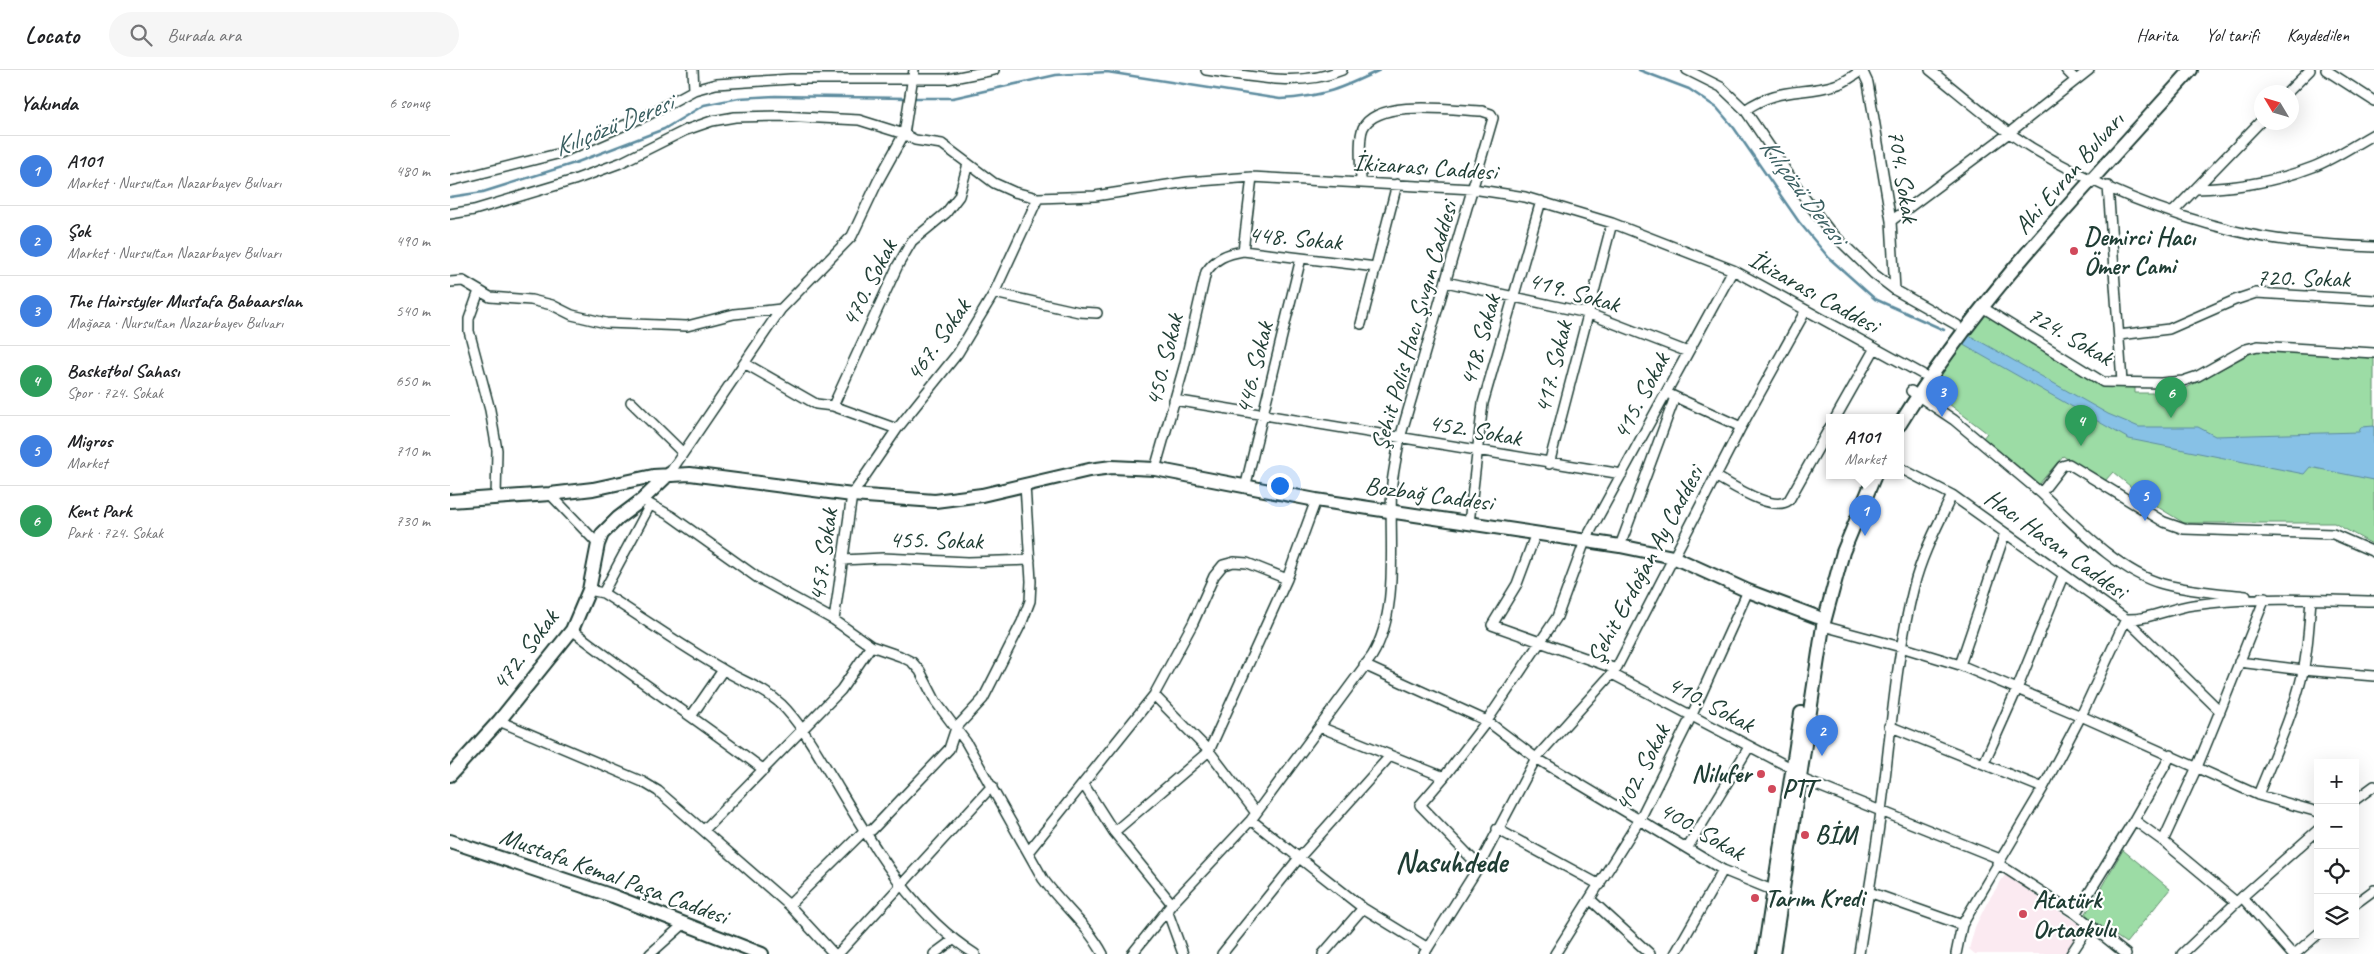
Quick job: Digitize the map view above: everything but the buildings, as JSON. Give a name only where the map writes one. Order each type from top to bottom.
[{"type":"street","points":[[693,70],[694,90]]},
{"type":"street","points":[[904,70],[914,75]]},
{"type":"street","points":[[450,181],[561,152],[640,119],[694,90],[716,84],[744,81],[914,75],[948,79],[994,70]]},
{"type":"street","points":[[1206,70],[1273,74],[1298,79],[1319,77],[1342,70]]},
{"type":"street","points":[[1687,70],[1706,74],[1745,110],[1806,200],[1829,230],[1874,274],[1895,290],[1957,325]]},
{"type":"street","points":[[1745,110],[1772,96],[1788,91],[1811,90],[1837,85],[1862,70]]},
{"type":"street","name":"704. Sokak","points":[[1862,70],[1868,83],[1891,221],[1895,290]]},
{"type":"street","points":[[1930,70],[2009,133],[2032,148],[2089,178],[2173,212],[2236,231],[2317,244],[2374,247]]},
{"type":"street","points":[[2066,70],[2076,80]]},
{"type":"street","points":[[1891,221],[2009,133],[2089,70]]},
{"type":"street","name":"Ahi Evran Bulvarı","points":[[1979,304],[2182,70]]},
{"type":"street","name":"Ahi Evran Bulvarı","points":[[2089,178],[2191,70]]},
{"type":"street","points":[[2295,85],[2310,70]]},
{"type":"street","points":[[2330,71],[2374,101]]},
{"type":"street","points":[[669,474],[746,364],[781,309],[852,236],[878,181],[904,134],[909,114],[914,75]]},
{"type":"street","name":"Şehit Polis Hacı Şıvgın Caddesi","points":[[1132,954],[1169,907],[1254,817],[1378,646],[1388,612],[1392,484],[1400,438],[1492,126],[1493,118],[1491,114],[1482,111],[1402,108],[1388,111],[1368,121],[1361,134],[1362,182]]},
{"type":"street","name":"İkizarası Caddesi","points":[[450,214],[474,210],[574,180],[620,163],[686,130],[712,121],[735,117],[781,116],[859,120],[924,142],[942,144],[1003,188],[1038,198],[1096,196],[1187,182],[1252,177],[1473,189],[1541,201],[1612,223],[1734,270],[1922,374]]},
{"type":"street","points":[[2173,212],[2254,128]]},
{"type":"street","points":[[2196,189],[2225,188],[2286,176],[2314,167],[2374,134]]},
{"type":"street","name":"470. Sokak","points":[[833,406],[898,265],[912,240],[946,214],[959,196],[968,164]]},
{"type":"street","points":[[1242,251],[1252,177]]},
{"type":"street","points":[[1361,324],[1397,184]]},
{"type":"street","points":[[2108,186],[2122,382]]},
{"type":"street","name":"467. Sokak","points":[[852,495],[897,429],[958,353],[994,293],[1038,198]]},
{"type":"street","name":"418. Sokak","points":[[1469,523],[1483,403],[1541,201]]},
{"type":"street","name":"417. Sokak","points":[[1549,464],[1612,223]]},
{"type":"street","name":"448. Sokak","points":[[1213,262],[1221,256],[1242,251],[1376,267]]},
{"type":"street","name":"446. Sokak","points":[[1245,488],[1301,258]]},
{"type":"street","name":"450. Sokak","points":[[1155,469],[1206,272],[1213,262]]},
{"type":"street","name":"415. Sokak","points":[[1479,866],[1420,805],[1487,721],[1557,617],[1586,541],[1665,393],[1734,270]]},
{"type":"street","points":[[450,282],[463,281],[490,297],[531,300],[552,306],[572,315],[606,323],[687,326],[734,314],[781,309]]},
{"type":"street","name":"419. Sokak","points":[[1446,282],[1587,313],[1688,352]]},
{"type":"street","points":[[478,291],[469,319],[469,331],[490,410],[496,450],[496,498]]},
{"type":"street","points":[[994,293],[1079,312],[1097,313]]},
{"type":"street","name":"720. Sokak","points":[[2119,335],[2169,329],[2235,300],[2256,293],[2374,300]]},
{"type":"street","points":[[1904,415],[1922,374],[1957,325],[1979,304]]},
{"type":"street","points":[[1897,414],[1948,351],[1979,304]]},
{"type":"street","name":"724. Sokak","points":[[1979,304],[2103,382],[2161,383],[2183,381],[2198,376],[2246,349],[2258,346],[2374,353]]},
{"type":"street","name":"Şehit Erdoğan Ay Caddesi","points":[[1426,951],[1479,866],[1536,758],[1614,672],[1715,476],[1806,310]]},
{"type":"street","points":[[1838,414],[1875,348]]},
{"type":"street","points":[[746,364],[816,404],[833,406],[897,429]]},
{"type":"street","points":[[1665,393],[1741,427]]},
{"type":"street","points":[[1914,394],[1983,442],[2041,492],[2098,547],[2131,569],[2161,584],[2191,590],[2265,598],[2197,767],[2163,841]]},
{"type":"street","points":[[1620,546],[1675,397]]},
{"type":"street","name":"452. Sokak","points":[[1174,400],[1263,413],[1549,464],[1622,474]]},
{"type":"street","points":[[631,402],[683,453]]},
{"type":"street","points":[[1715,476],[1772,504],[1784,504],[1826,434]]},
{"type":"street","points":[[2041,492],[2062,466],[2069,464],[2164,522],[2184,529],[2332,534],[2374,552]]},
{"type":"street","name":"Bozbağ Caddesi","points":[[450,501],[593,489],[669,474],[690,474],[852,495],[934,501],[982,495],[1095,469],[1155,469],[1245,488],[1620,546],[1673,557],[1820,622]]},
{"type":"street","name":"Hacı Hasan Caddesi","points":[[1904,470],[1952,495],[2063,576],[2126,619],[2144,618],[2191,605],[2265,598],[2374,601]]},
{"type":"street","name":"472. Sokak","points":[[450,774],[499,721],[572,630],[588,590],[598,544],[610,525],[646,503],[669,474]]},
{"type":"street","points":[[1764,954],[1772,890],[1795,773],[1820,622],[1837,548],[1864,479]]},
{"type":"street","points":[[1820,622],[1843,552],[1873,479]]},
{"type":"street","points":[[789,905],[864,831],[872,830],[949,749],[956,728],[983,699],[1022,622],[1030,601],[1030,560],[1025,485]]},
{"type":"street","points":[[550,494],[598,544]]},
{"type":"street","name":"457. Sokak","points":[[834,620],[852,495]]},
{"type":"street","points":[[1859,954],[1881,811],[1889,726],[1914,585],[1926,552],[1952,495]]},
{"type":"street","points":[[1114,832],[1209,751],[1287,578],[1316,500]]},
{"type":"street","points":[[604,594],[646,503],[671,516],[758,578],[834,620],[871,646],[912,662],[920,671],[936,702],[956,728],[992,786],[1029,850],[1043,879],[1057,898],[1092,936],[1102,954]]},
{"type":"street","name":"410. Sokak","points":[[1536,533],[1517,584],[1492,625],[1614,672],[1691,717],[1795,773],[1999,861],[2076,914],[2126,954]]},
{"type":"street","points":[[1960,665],[2005,533]]},
{"type":"street","name":"455. Sokak","points":[[842,560],[883,558],[968,562],[1030,560]]},
{"type":"street","points":[[1029,850],[1084,785],[1154,695],[1193,622],[1214,576],[1223,564],[1234,562],[1247,563],[1287,578]]},
{"type":"street","points":[[1984,763],[2018,689],[2063,576]]},
{"type":"street","points":[[588,590],[604,594],[723,670],[763,691],[774,699],[803,730],[864,831],[901,883],[937,926],[953,940],[975,954]]},
{"type":"street","name":"402. Sokak","points":[[1554,954],[1600,886],[1640,819],[1691,717],[1748,591]]},
{"type":"street","points":[[2258,795],[2284,732],[2303,670],[2311,600]]},
{"type":"street","points":[[1956,954],[1962,925],[2043,788],[2081,716],[2126,619],[2220,711]]},
{"type":"street","points":[[1820,622],[1960,665],[2081,716],[2258,795],[2314,811]]},
{"type":"street","points":[[572,630],[626,672],[692,715],[764,770]]},
{"type":"street","points":[[704,830],[841,690],[871,646]]},
{"type":"street","points":[[2239,662],[2374,676]]},
{"type":"street","name":"400. Sokak","points":[[1364,665],[1487,721],[1536,758],[1688,847],[1723,870],[1772,890]]},
{"type":"street","points":[[692,715],[723,670]]},
{"type":"street","points":[[1154,695],[1209,751],[1254,817],[1298,858],[1363,908],[1426,951]]},
{"type":"street","points":[[499,721],[643,782],[672,802],[789,905],[836,954],[992,786]]},
{"type":"street","points":[[1889,726],[2043,788]]},
{"type":"street","points":[[1320,727],[1444,777]]},
{"type":"street","points":[[1688,847],[1749,747]]},
{"type":"street","points":[[2076,914],[2134,820],[2170,755]]},
{"type":"street","points":[[1222,954],[1298,858],[1390,756]]},
{"type":"street","points":[[1773,954],[1795,773]]},
{"type":"street","points":[[1084,785],[1114,832],[1169,907],[1183,954]]},
{"type":"street","points":[[2359,797],[2374,786]]},
{"type":"street","points":[[2134,820],[2239,900],[2294,954],[2314,937]]},
{"type":"street","points":[[1497,829],[1600,886]]},
{"type":"street","points":[[2182,954],[2314,834]]},
{"type":"street","name":"Mustafa Kemal Paşa Caddesi","points":[[450,841],[613,896],[762,954]]},
{"type":"street","points":[[1675,954],[1723,870]]},
{"type":"street","points":[[2359,901],[2374,890]]},
{"type":"street","points":[[1869,892],[1962,925]]},
{"type":"street","points":[[1591,900],[1650,954]]},
{"type":"street","points":[[1323,954],[1363,908]]},
{"type":"street","points":[[650,954],[685,923]]},
{"type":"street","points":[[2071,954],[2090,925]]},
{"type":"street","points":[[934,954],[953,940]]},
{"type":"shaded area","name":"Atatürk Ortaokulu","points":[[2005,875],[2083,927],[2066,954],[1975,954],[1969,949],[1975,927],[1988,901]]},
{"type":"green space","points":[[1982,312],[2102,386],[2135,387],[2135,393],[2177,393],[2257,350],[2374,358],[2374,545],[2334,523],[2184,523],[2148,501],[2113,472],[2104,482],[2063,456],[2039,484],[2034,482],[1983,438],[1987,433],[1941,398],[1937,403],[1924,395]]},
{"type":"green space","points":[[2123,850],[2170,889],[2126,943],[2085,915]]},
{"type":"water","points":[[1967,334],[2108,414],[2139,427],[2198,427],[2215,436],[2359,432],[2361,427],[2374,426],[2374,480],[2310,467],[2304,474],[2129,439],[1960,343]]},
{"type":"waterway","name":"Kılıçözü Deresi","points":[[913,98],[953,98],[1056,75],[1107,72],[1280,99],[1332,91],[1380,70]]},
{"type":"waterway","name":"Kılıçözü Deresi","points":[[1639,70],[1689,89],[1717,108],[1734,128],[1799,222],[1829,258],[1875,299],[1944,330]]},
{"type":"waterway","name":"Kılıçözü Deresi","points":[[450,197],[483,192],[575,163],[664,129],[704,105],[739,98],[775,96],[907,98]]},
{"type":"place","name":"Demirci Hacı Ömer Cami","points":[[2074,251]]},
{"type":"place","name":"The Hairstyler Mustafa Babaarslan","points":[[1942,417]]},
{"type":"place","name":"Kent Park","points":[[2171,418]]},
{"type":"place","name":"Basketbol Sahası","points":[[2081,446]]},
{"type":"place","name":"Migros","points":[[2145,521]]},
{"type":"place","name":"A101","points":[[1865,536]]},
{"type":"place","name":"Şok","points":[[1822,756]]},
{"type":"place","name":"Nilufer","points":[[1761,774]]},
{"type":"place","name":"PTT","points":[[1772,789]]},
{"type":"place","name":"BİM","points":[[1805,835]]},
{"type":"place","name":"Tarım Kredi","points":[[1755,898]]},
{"type":"place","name":"Atatürk Ortaokulu","points":[[2023,914]]},
{"type":"district","name":"Nasuhdede","points":[[1451,862]]}]
